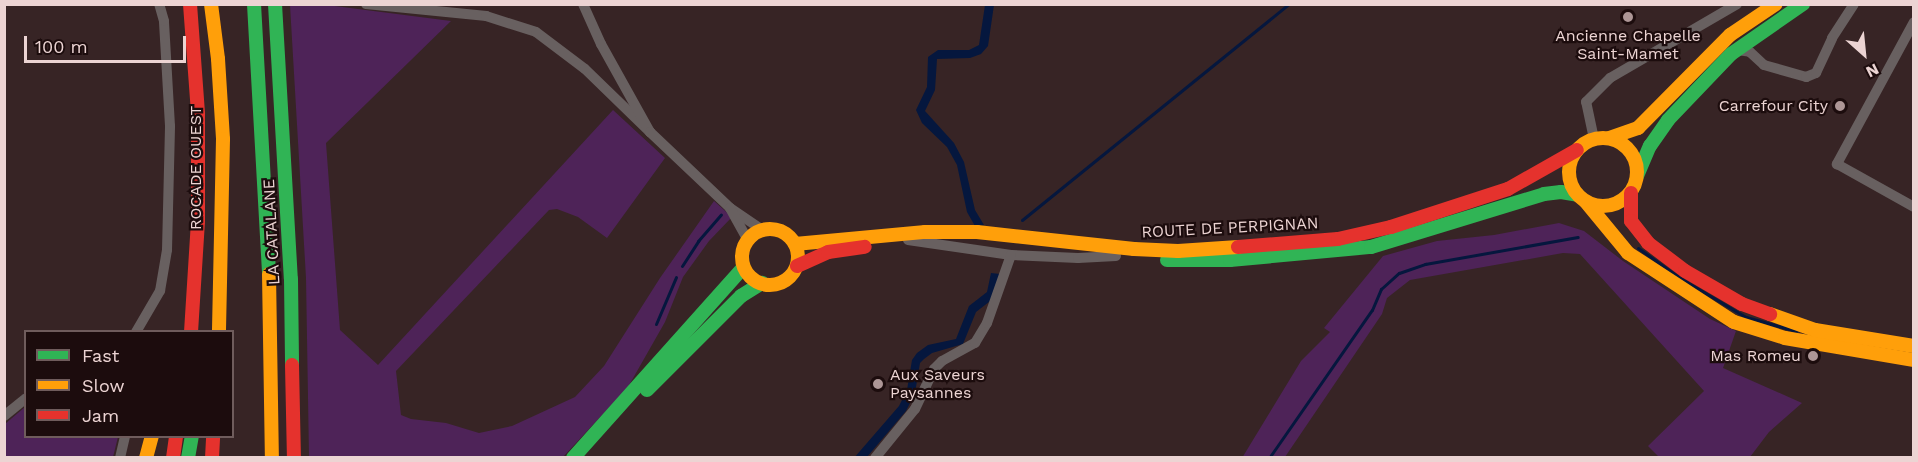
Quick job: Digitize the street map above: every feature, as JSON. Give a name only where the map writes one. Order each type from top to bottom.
[{"type":"main road","name":"ROCADE OUEST","points":[[190,4],[198,114],[198,221],[191,330]]},
{"type":"main road","name":"ROCADE OUEST","points":[[205,4],[215,178],[206,330]]},
{"type":"main road","points":[[211,4],[219,60],[223,140],[219,330]]},
{"type":"main road","name":"LA CATALANE","points":[[254,4],[269,278],[272,458]]},
{"type":"main road","name":"LA CATALANE","points":[[275,4],[291,279],[294,458]]},
{"type":"main road","points":[[1776,4],[1730,35],[1638,128],[1609,138],[1594,139],[1577,150],[1569,168],[1569,178],[1582,199],[1628,254],[1734,322],[1785,338],[1914,360]]},
{"type":"main road","points":[[1803,4],[1738,50],[1668,120],[1650,146],[1637,176],[1631,193],[1631,221],[1648,243],[1685,271],[1742,304],[1815,330],[1914,346]]},
{"type":"main road","points":[[179,330],[189,240],[198,114]]},
{"type":"main road","points":[[1609,138],[1627,147],[1634,156],[1637,176]]},
{"type":"main road","name":"ROUTE DE PERPIGNAN","points":[[795,244],[925,232],[976,232],[1134,249],[1178,251],[1296,244],[1391,227],[1508,189],[1577,150]]},
{"type":"main road","name":"ROUTE DE PERPIGNAN","points":[[797,266],[828,252],[908,240],[977,240],[1116,256],[1185,261],[1335,252],[1371,247],[1418,234],[1544,194],[1561,192],[1582,199]]},
{"type":"main road","points":[[1582,199],[1605,207],[1615,204],[1631,193]]},
{"type":"main road","points":[[763,230],[782,231],[795,244],[798,251],[797,266],[783,282],[775,284],[754,280],[744,267],[743,254],[748,241],[763,230]]},
{"type":"main road","points":[[573,458],[744,267]]},
{"type":"main road","points":[[583,458],[619,417],[741,296],[762,283]]},
{"type":"main road","points":[[146,458],[151,438]]},
{"type":"main road","points":[[173,458],[176,438]]},
{"type":"main road","points":[[188,458],[192,438]]},
{"type":"main road","points":[[212,458],[213,438]]},
{"type":"street","points":[[137,330],[160,291],[167,250],[170,126],[164,21],[159,4]]},
{"type":"street","points":[[366,4],[486,16],[536,32],[585,69],[730,207],[763,230]]},
{"type":"street","points":[[583,4],[601,44],[650,132]]},
{"type":"street","points":[[1594,139],[1586,102],[1610,78],[1737,4]]},
{"type":"street","points":[[1738,50],[1750,52],[1764,65],[1806,77],[1816,73],[1832,38],[1854,4]]},
{"type":"street","points":[[1914,22],[1837,164],[1914,207]]},
{"type":"street","points":[[730,207],[748,241]]},
{"type":"street","points":[[908,240],[1011,255],[1078,258],[1116,256]]},
{"type":"street","points":[[875,458],[915,409],[934,369],[942,361],[975,343],[987,323],[1011,255]]},
{"type":"street","points":[[4,416],[24,400]]},
{"type":"street","points":[[120,458],[125,438]]},
{"type":"shaded area","points":[[290,5],[327,5],[451,21],[326,143],[340,330],[378,365],[613,110],[665,158],[607,238],[578,217],[557,209],[549,210],[396,371],[401,415],[411,419],[446,423],[479,433],[512,426],[575,397],[604,366],[660,278],[714,201],[732,217],[709,241],[683,277],[665,322],[628,387],[563,457],[309,457],[306,278]]},
{"type":"shaded area","points":[[1559,223],[1584,231],[1623,261],[1710,319],[1736,331],[1723,368],[1802,403],[1769,432],[1750,457],[1659,457],[1648,446],[1704,391],[1580,254],[1563,253],[1410,280],[1387,298],[1382,314],[1285,457],[1242,458],[1301,361],[1330,332],[1324,328],[1383,256],[1437,241],[1494,235]]},
{"type":"shaded area","points":[[24,408],[24,438],[118,438],[113,457],[5,457],[5,424]]},
{"type":"water","points":[[985,5],[994,5],[988,46],[981,54],[970,58],[937,59],[935,90],[925,111],[954,143],[964,162],[975,210],[984,225],[975,226],[967,212],[957,165],[947,147],[922,123],[916,110],[927,87],[928,57],[938,50],[969,50],[979,45]]},
{"type":"water","points":[[991,273],[1000,274],[994,298],[976,312],[963,344],[932,353],[920,363],[915,393],[906,411],[867,457],[854,458],[899,406],[907,390],[912,360],[917,353],[928,345],[956,339],[969,306],[987,292]]},
{"type":"waterway","points":[[1022,220],[1289,4]]},
{"type":"waterway","points":[[682,266],[698,241],[721,215]]},
{"type":"waterway","points":[[1269,458],[1372,310],[1381,289],[1399,273],[1425,264],[1578,237]]},
{"type":"waterway","points":[[1638,248],[1680,278],[1746,317],[1796,331]]},
{"type":"waterway","points":[[656,324],[676,277]]},
{"type":"traffic: fast","points":[[254,4],[269,274]]},
{"type":"traffic: fast","points":[[275,4],[291,279],[292,365]]},
{"type":"traffic: fast","points":[[1637,176],[1650,146],[1668,120],[1731,54],[1803,4]]},
{"type":"traffic: fast","points":[[1167,260],[1230,260],[1371,247],[1544,194],[1561,192],[1578,195]]},
{"type":"traffic: fast","points":[[573,458],[744,267]]},
{"type":"traffic: fast","points":[[647,390],[741,296],[762,283]]},
{"type":"traffic: fast","points":[[188,458],[192,438]]},
{"type":"traffic: slow","points":[[211,4],[218,59],[223,139],[219,330]]},
{"type":"traffic: slow","points":[[1609,138],[1638,128],[1730,35],[1776,4]]},
{"type":"traffic: slow","points":[[1610,138],[1622,144],[1631,153],[1637,165],[1637,172],[1635,185],[1627,196],[1610,206],[1596,206],[1579,196],[1571,185],[1569,165],[1579,148],[1590,140],[1610,138]]},
{"type":"traffic: slow","points":[[1586,202],[1628,253],[1734,322],[1785,338],[1914,360]]},
{"type":"traffic: slow","points":[[770,229],[781,231],[790,237],[796,246],[798,257],[796,268],[790,277],[781,283],[770,285],[759,283],[750,277],[744,268],[742,257],[744,246],[750,237],[759,231],[770,229]]},
{"type":"traffic: slow","points":[[795,244],[925,232],[977,232],[1134,249],[1178,251],[1238,247]]},
{"type":"traffic: slow","points":[[269,274],[272,458]]},
{"type":"traffic: slow","points":[[1770,314],[1815,330],[1914,346]]},
{"type":"traffic: slow","points":[[146,458],[151,438]]},
{"type":"traffic: jam","points":[[190,4],[198,114],[198,221],[191,330]]},
{"type":"traffic: jam","points":[[1238,247],[1338,239],[1391,227],[1508,189],[1577,150]]},
{"type":"traffic: jam","points":[[1631,193],[1631,221],[1648,243],[1685,271],[1742,304],[1770,314]]},
{"type":"traffic: jam","points":[[797,266],[828,252],[865,247]]},
{"type":"traffic: jam","points":[[292,365],[294,458]]},
{"type":"traffic: jam","points":[[173,458],[176,438]]},
{"type":"traffic: jam","points":[[212,458],[213,438]]},
{"type":"place","name":"Ancienne Chapelle Saint-Mamet","points":[[1628,17]]},
{"type":"place","name":"Carrefour City","points":[[1840,106]]},
{"type":"place","name":"Mas Romeu","points":[[1813,356]]},
{"type":"place","name":"Aux Saveurs Paysannes","points":[[878,384]]}]
